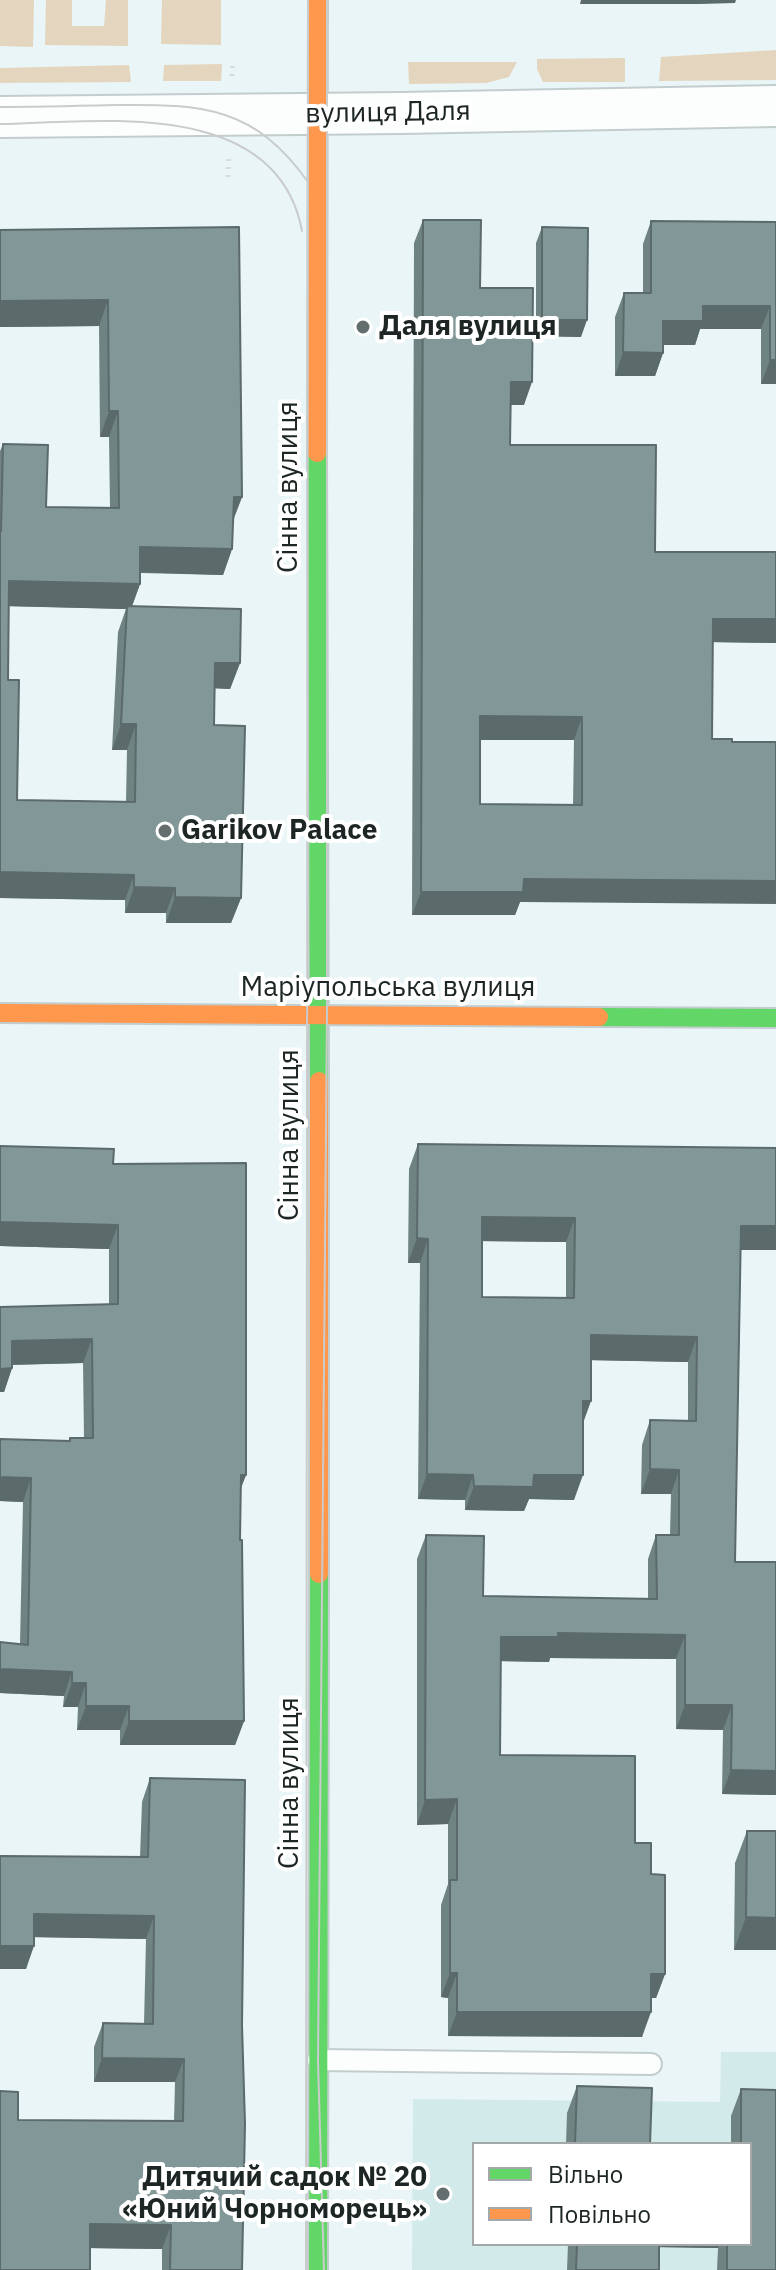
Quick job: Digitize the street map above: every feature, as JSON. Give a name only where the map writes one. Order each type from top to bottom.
[{"type":"street","name":"Сінна вулиця","points":[[318,0],[318,2270]]},
{"type":"street","name":"вулиця Даля","points":[[0,117],[776,106]]},
{"type":"street","name":"Маріупольська вулиця","points":[[0,1013],[776,1018]]},
{"type":"lane","points":[[318,2060],[651,2064]]},
{"type":"shaded area","points":[[0,0],[34,0],[33,47],[0,46]]},
{"type":"shaded area","points":[[46,0],[72,0],[72,26],[104,26],[106,0],[128,0],[128,46],[45,45]]},
{"type":"shaded area","points":[[162,0],[221,0],[221,45],[161,44]]},
{"type":"shaded area","points":[[776,50],[776,80],[659,81],[661,57]]},
{"type":"shaded area","points":[[625,58],[625,82],[543,82],[537,69],[537,59]]},
{"type":"shaded area","points":[[408,62],[517,62],[509,77],[486,83],[409,84]]},
{"type":"shaded area","points":[[222,64],[221,81],[163,81],[164,65]]},
{"type":"shaded area","points":[[129,65],[131,82],[0,83],[0,68]]},
{"type":"shaded area","name":"Дитячий садок № 20 «Юний Чорноморець»","points":[[721,2052],[776,2052],[776,2270],[412,2270],[413,2099],[720,2102]]},
{"type":"building","points":[[423,220],[481,220],[480,288],[533,288],[532,382],[511,382],[510,445],[656,445],[655,552],[776,552],[776,619],[713,619],[712,739],[776,742],[776,881],[524,879],[523,892],[421,892]],"holes":[[[480,716],[582,717],[582,805],[480,804]]]},
{"type":"building","points":[[651,221],[776,222],[776,360],[770,360],[770,306],[703,306],[703,321],[663,321],[663,353],[623,352],[624,293],[651,293]]},
{"type":"building","points":[[239,227],[242,497],[234,497],[232,549],[140,547],[140,584],[9,581],[8,680],[19,680],[17,800],[135,802],[136,724],[121,724],[127,606],[241,609],[240,663],[215,663],[214,725],[245,726],[241,898],[175,897],[175,888],[134,887],[134,875],[0,872],[3,444],[48,445],[46,507],[119,508],[118,411],[109,411],[108,300],[0,301],[0,230]]},
{"type":"building","points":[[542,227],[588,228],[587,320],[542,320]]},
{"type":"building","points":[[418,1144],[776,1148],[776,1226],[741,1226],[735,1562],[776,1562],[776,1771],[731,1770],[732,1705],[685,1705],[685,1635],[558,1633],[558,1637],[501,1637],[500,1755],[635,1756],[635,1843],[651,1843],[651,1874],[665,1875],[665,1974],[651,1974],[651,2012],[457,2012],[457,1973],[450,1973],[450,1880],[457,1880],[457,1799],[425,1800],[426,1535],[484,1536],[483,1596],[657,1599],[656,1535],[679,1535],[679,1470],[650,1469],[650,1420],[696,1421],[697,1337],[591,1335],[591,1401],[583,1401],[583,1475],[534,1475],[533,1487],[474,1486],[473,1475],[427,1474],[428,1239],[417,1238]],"holes":[[[482,1217],[575,1218],[574,1298],[482,1297]]]},
{"type":"building","points":[[0,1146],[114,1149],[113,1164],[246,1163],[246,1475],[241,1475],[240,1540],[244,1721],[129,1721],[129,1706],[86,1706],[86,1683],[72,1683],[72,1672],[0,1669],[0,1642],[28,1645],[31,1478],[0,1477],[0,1439],[70,1441],[70,1438],[93,1438],[92,1339],[12,1341],[12,1368],[0,1369],[0,1307],[118,1304],[118,1225],[0,1222]]},
{"type":"building","points":[[150,1778],[245,1780],[242,2270],[170,2270],[171,2225],[90,2224],[90,2270],[0,2270],[0,2091],[18,2092],[18,2120],[183,2121],[184,2059],[102,2058],[103,2023],[153,2024],[154,1916],[34,1914],[34,1946],[0,1946],[0,1856],[148,1857]]},
{"type":"building","points":[[747,1831],[776,1831],[776,1918],[746,1917]]},
{"type":"building","points":[[577,2086],[652,2088],[650,2142],[575,2142]]},
{"type":"building","points":[[741,2089],[776,2090],[776,2270],[727,2270],[727,2246],[752,2246],[752,2142],[741,2142]]},
{"type":"building","points":[[577,2246],[659,2246],[659,2270],[576,2270]]},
{"type":"tram line","points":[[306,2270],[308,0]]},
{"type":"tram line","points":[[324,2270],[318,2060],[327,1015],[327,0]]},
{"type":"tram line","points":[[0,107],[148,105],[201,109],[247,124],[268,138],[308,182]]},
{"type":"tram line","points":[[0,124],[133,122],[180,126],[222,138],[258,157],[286,188],[302,231]]},
{"type":"traffic: fast","points":[[317,453],[319,1081]]},
{"type":"traffic: fast","points":[[599,1017],[776,1018]]},
{"type":"traffic: fast","points":[[318,2270],[319,1574]]},
{"type":"traffic: slow","points":[[317,453],[318,0]]},
{"type":"traffic: slow","points":[[0,1013],[599,1017]]},
{"type":"traffic: slow","points":[[319,1081],[319,1574]]},
{"type":"place","name":"Даля вулиця","points":[[363,327]]},
{"type":"place","name":"Garikov Palace","points":[[165,831]]},
{"type":"place","name":"Дитячий садок № 20 «Юний Чорноморець»","points":[[443,2194]]}]
